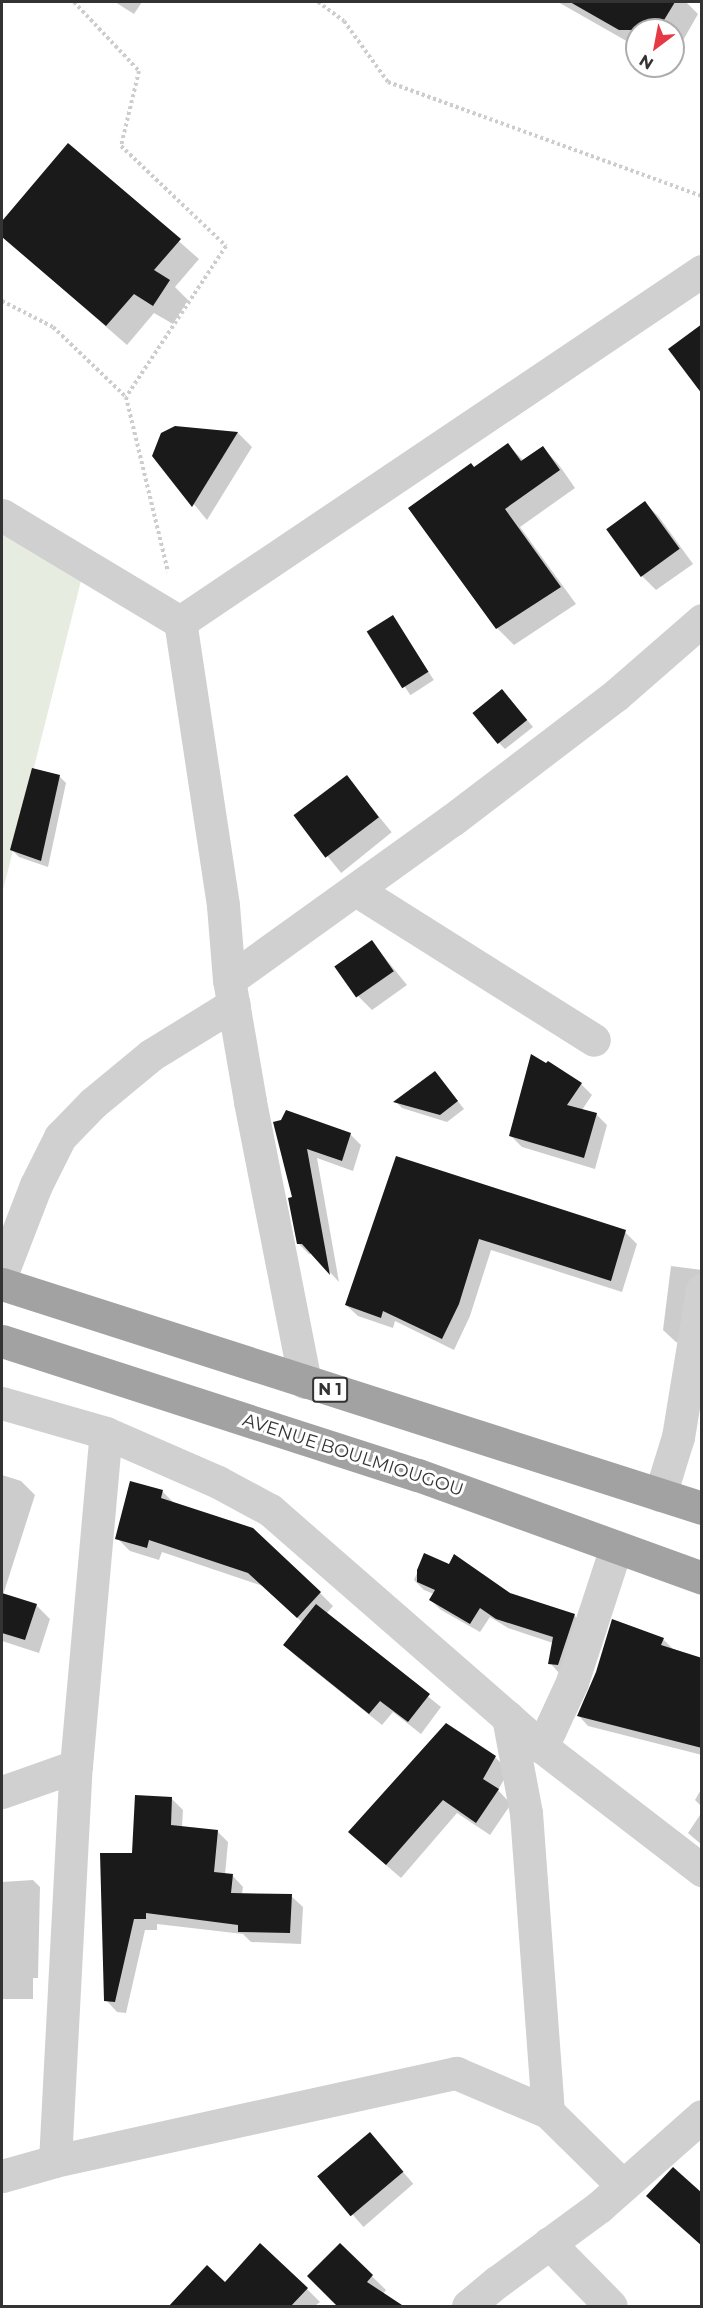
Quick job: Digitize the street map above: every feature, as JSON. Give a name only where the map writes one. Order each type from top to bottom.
[{"type":"highway","name":"N 1","points":[[2,1284],[702,1508]]},
{"type":"highway","name":"AVENUE BOULMIOUGOU","points":[[2,1341],[418,1475],[702,1578]]},
{"type":"street","points":[[180,622],[702,271]]},
{"type":"street","points":[[2,515],[180,622]]},
{"type":"street","points":[[2,1273],[36,1185],[60,1137],[93,1104],[356,891],[616,695],[702,620]]},
{"type":"street","points":[[180,622],[224,905],[232,992],[250,1101],[305,1382]]},
{"type":"street","points":[[356,891],[594,1040]]},
{"type":"street","points":[[660,1496],[678,1437],[702,1290]]},
{"type":"street","points":[[2,1403],[106,1433],[218,1482],[270,1510],[542,1747],[702,1870]]},
{"type":"street","points":[[55,2161],[76,1766],[106,1433]]},
{"type":"street","points":[[542,1747],[572,1682],[616,1547]]},
{"type":"street","points":[[508,1717],[526,1813],[548,2112]]},
{"type":"street","points":[[2,1792],[76,1766]]},
{"type":"street","points":[[2,2176],[55,2161],[456,2073],[548,2112],[623,2186]]},
{"type":"street","points":[[468,2307],[623,2186],[702,2116]]},
{"type":"street","points":[[549,2243],[611,2307]]},
{"type":"path","points":[[74,2],[139,71],[121,146],[226,246],[126,397]]},
{"type":"path","points":[[318,2],[344,21],[388,82],[702,196]]},
{"type":"path","points":[[2,301],[53,327],[126,397],[180,622]]},
{"type":"shaded area","points":[[2,517],[85,565],[2,894]]},
{"type":"building","points":[[570,2],[675,2],[665,18],[625,18],[625,30],[619,30]]},
{"type":"building","points":[[68,143],[181,239],[154,270],[170,280],[153,306],[134,294],[106,326],[2,237],[2,221]]},
{"type":"building","points":[[702,324],[702,394],[668,349]]},
{"type":"building","points":[[175,426],[238,432],[192,507],[152,456],[161,433]]},
{"type":"building","points":[[508,443],[521,461],[543,446],[560,470],[505,509],[561,587],[496,629],[408,508],[471,463],[474,467]]},
{"type":"building","points":[[645,501],[680,549],[641,577],[606,529]]},
{"type":"building","points":[[393,615],[429,672],[402,688],[367,631]]},
{"type":"building","points":[[502,689],[527,720],[498,744],[472,713]]},
{"type":"building","points":[[32,768],[60,775],[41,861],[10,850]]},
{"type":"building","points":[[347,775],[379,817],[325,858],[293,815]]},
{"type":"building","points":[[372,940],[394,971],[356,998],[334,966]]},
{"type":"building","points":[[531,1054],[546,1063],[548,1061],[582,1083],[567,1105],[597,1113],[584,1158],[509,1136]]},
{"type":"building","points":[[435,1071],[458,1101],[440,1115],[393,1102]]},
{"type":"building","points":[[286,1110],[351,1133],[342,1161],[307,1149],[330,1275],[302,1244],[297,1244],[288,1198],[292,1197],[273,1122],[281,1120]]},
{"type":"building","points":[[396,1156],[626,1230],[611,1281],[479,1239],[459,1304],[442,1339],[383,1311],[381,1318],[345,1305]]},
{"type":"building","points":[[130,1481],[163,1490],[161,1498],[253,1528],[321,1592],[297,1618],[248,1573],[149,1540],[147,1548],[115,1539]]},
{"type":"building","points":[[424,1553],[449,1564],[454,1554],[510,1593],[575,1614],[558,1665],[548,1664],[553,1637],[496,1619],[480,1608],[470,1624],[429,1600],[435,1590],[417,1582],[417,1570]]},
{"type":"building","points":[[2,1593],[37,1604],[25,1640],[2,1633]]},
{"type":"building","points":[[316,1604],[430,1694],[408,1722],[380,1701],[369,1714],[283,1645]]},
{"type":"building","points":[[612,1619],[664,1638],[661,1645],[702,1658],[702,1748],[577,1716],[596,1672]]},
{"type":"building","points":[[446,1723],[496,1756],[483,1779],[499,1789],[476,1823],[443,1800],[386,1865],[348,1832]]},
{"type":"building","points":[[135,1795],[172,1797],[171,1825],[218,1830],[214,1872],[233,1874],[231,1893],[292,1894],[290,1933],[238,1932],[238,1925],[146,1913],[146,1919],[134,1919],[115,2002],[104,2001],[100,1853],[132,1853]]},
{"type":"building","points":[[370,2132],[403,2172],[351,2216],[317,2176]]},
{"type":"building","points":[[673,2167],[702,2193],[702,2246],[646,2196]]},
{"type":"building","points":[[260,2243],[308,2288],[290,2307],[168,2307],[207,2265],[225,2282]]},
{"type":"building","points":[[340,2243],[373,2275],[367,2282],[405,2307],[338,2307],[307,2276]]}]
